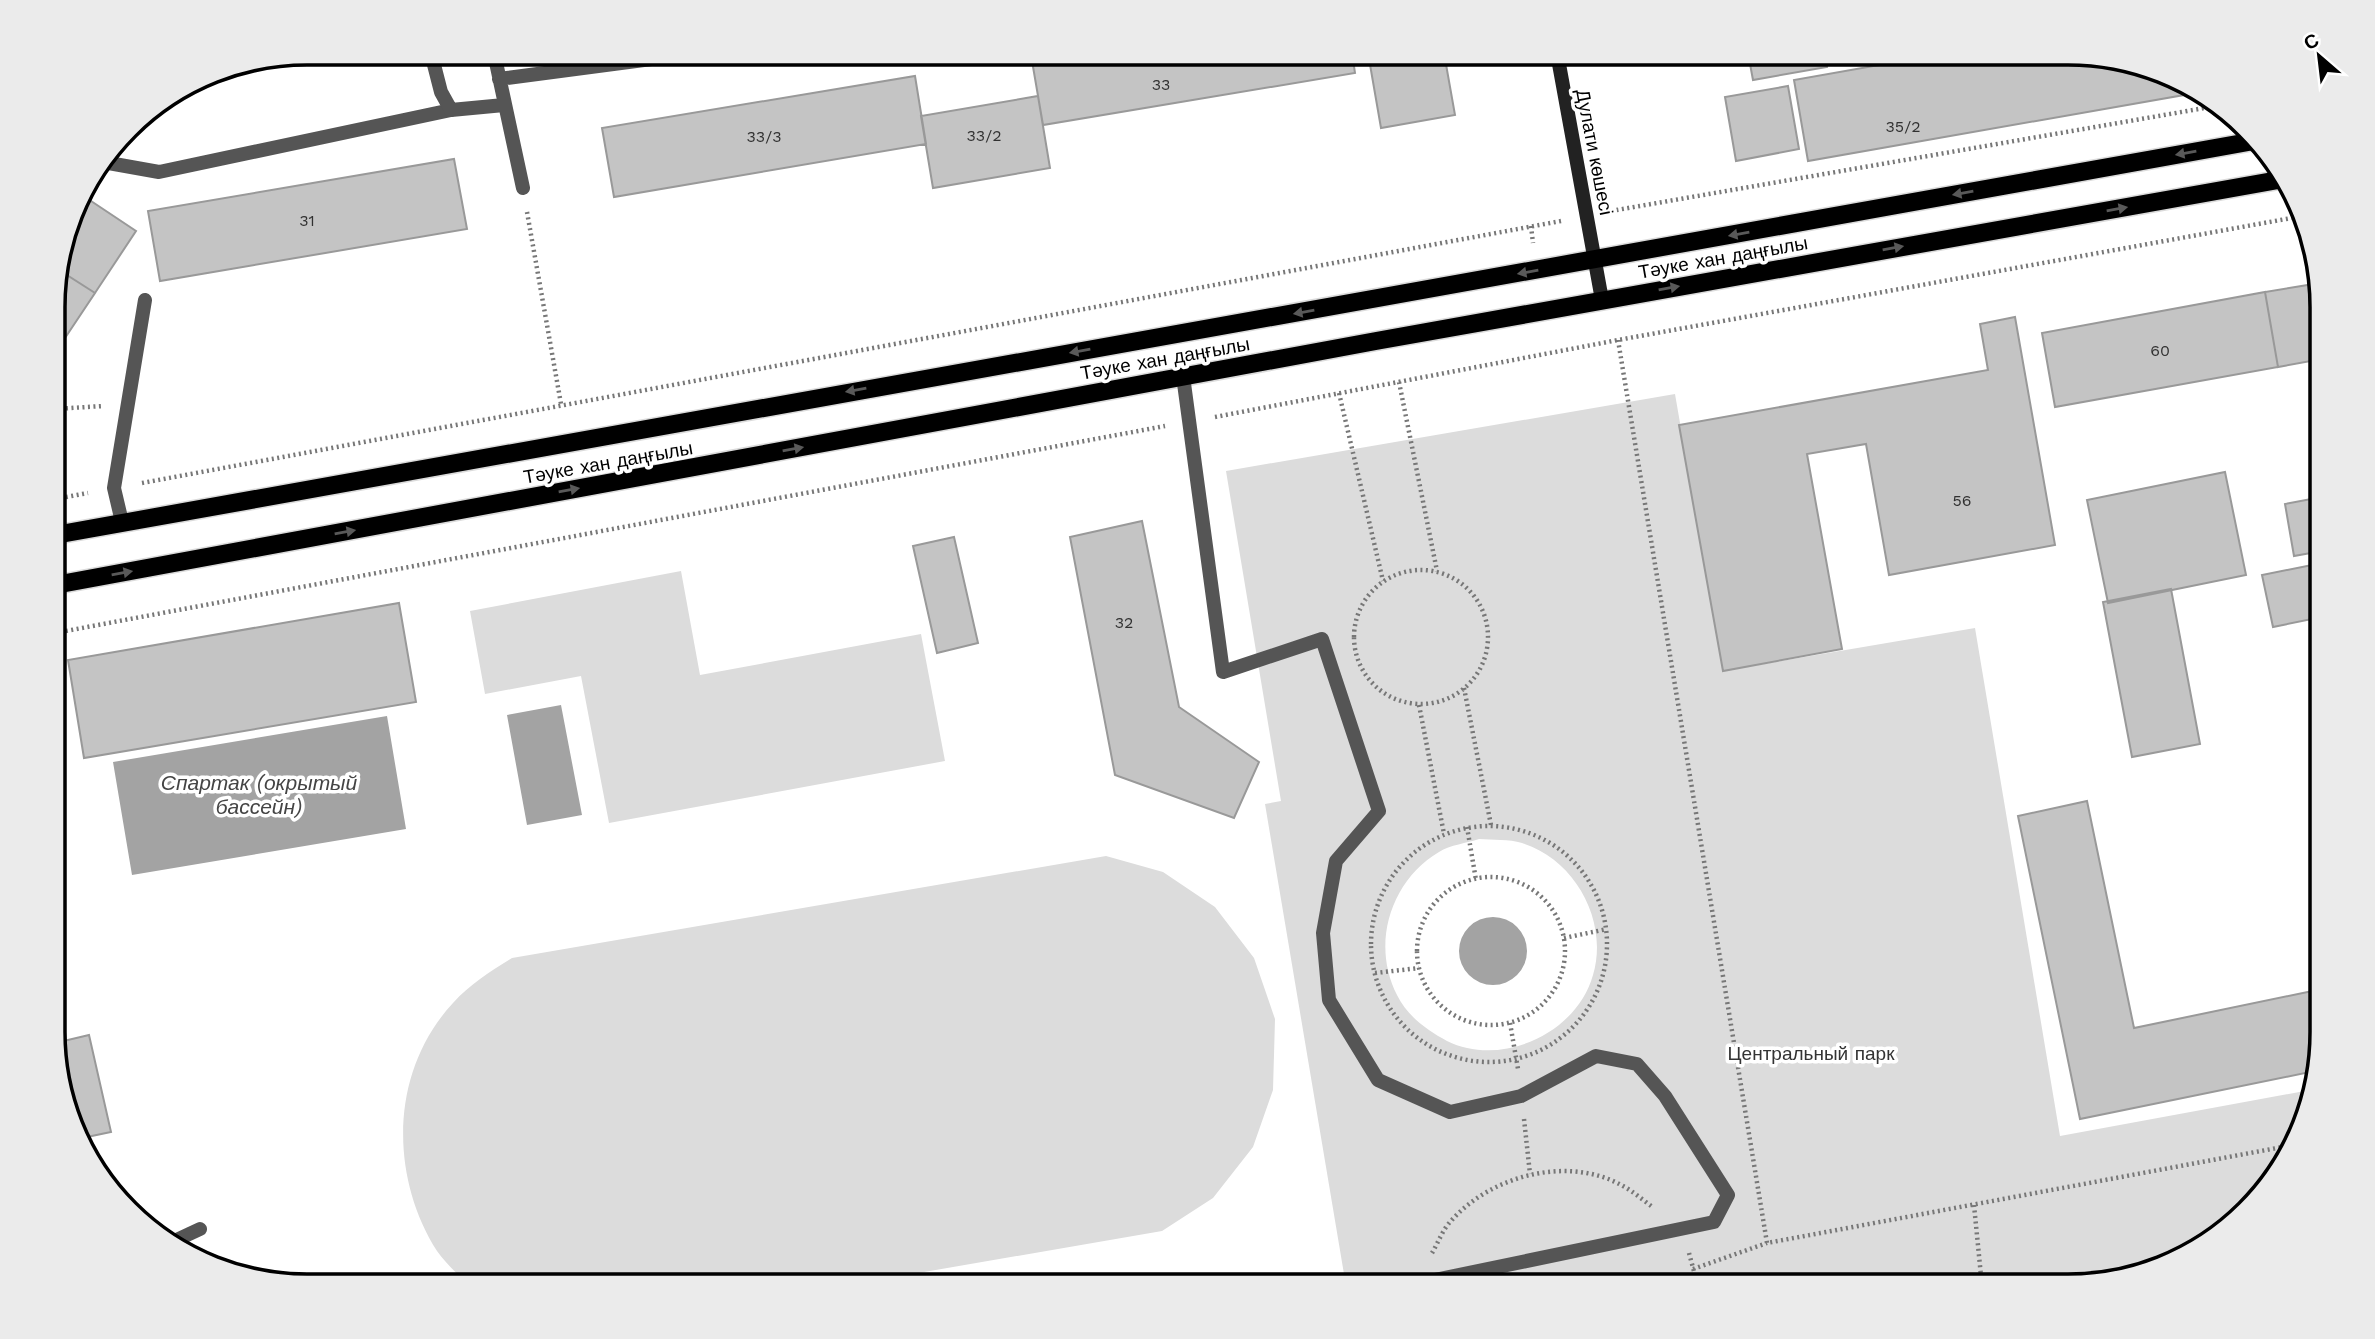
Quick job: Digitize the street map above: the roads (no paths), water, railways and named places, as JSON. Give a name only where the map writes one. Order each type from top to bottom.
[{"type":"main road","name":"Дулати көшесі","points":[[1558,65],[1602,300]]},
{"type":"main road","name":"Тәуке хан даңғылы","points":[[65,533],[585,437],[2245,143]]},
{"type":"main road","name":"Тәуке хан даңғылы","points":[[65,583],[1183,376],[2274,181]]},
{"type":"street","points":[[434,65],[441,92],[451,110]]},
{"type":"street","points":[[496,65],[503,106],[523,188]]},
{"type":"street","points":[[499,79],[602,65]]},
{"type":"street","points":[[112,164],[159,172],[451,110],[503,106]]},
{"type":"street","points":[[122,523],[114,488],[125,405],[145,300]]},
{"type":"street","points":[[1183,376],[1223,672],[1322,639],[1379,811],[1336,861],[1323,933],[1329,1000],[1378,1080],[1450,1112],[1521,1096],[1596,1056],[1637,1064],[1665,1096],[1728,1195],[1714,1222],[1466,1274]]},
{"type":"street","points":[[180,1238],[200,1229]]},
{"type":"water","points":[[561,705],[582,815],[527,825],[507,715]]},
{"type":"water","name":"Спартак (окрытый бассейн)","points":[[387,716],[406,829],[132,875],[113,762]]},
{"type":"water","points":[[1493,917],[1506,920],[1517,927],[1524,938],[1527,951],[1524,964],[1517,975],[1506,982],[1493,985],[1480,982],[1469,975],[1462,964],[1459,951],[1462,938],[1469,927],[1480,920]]},
{"type":"park label","name":"Центральный парк","points":[[1811,1053]]}]
